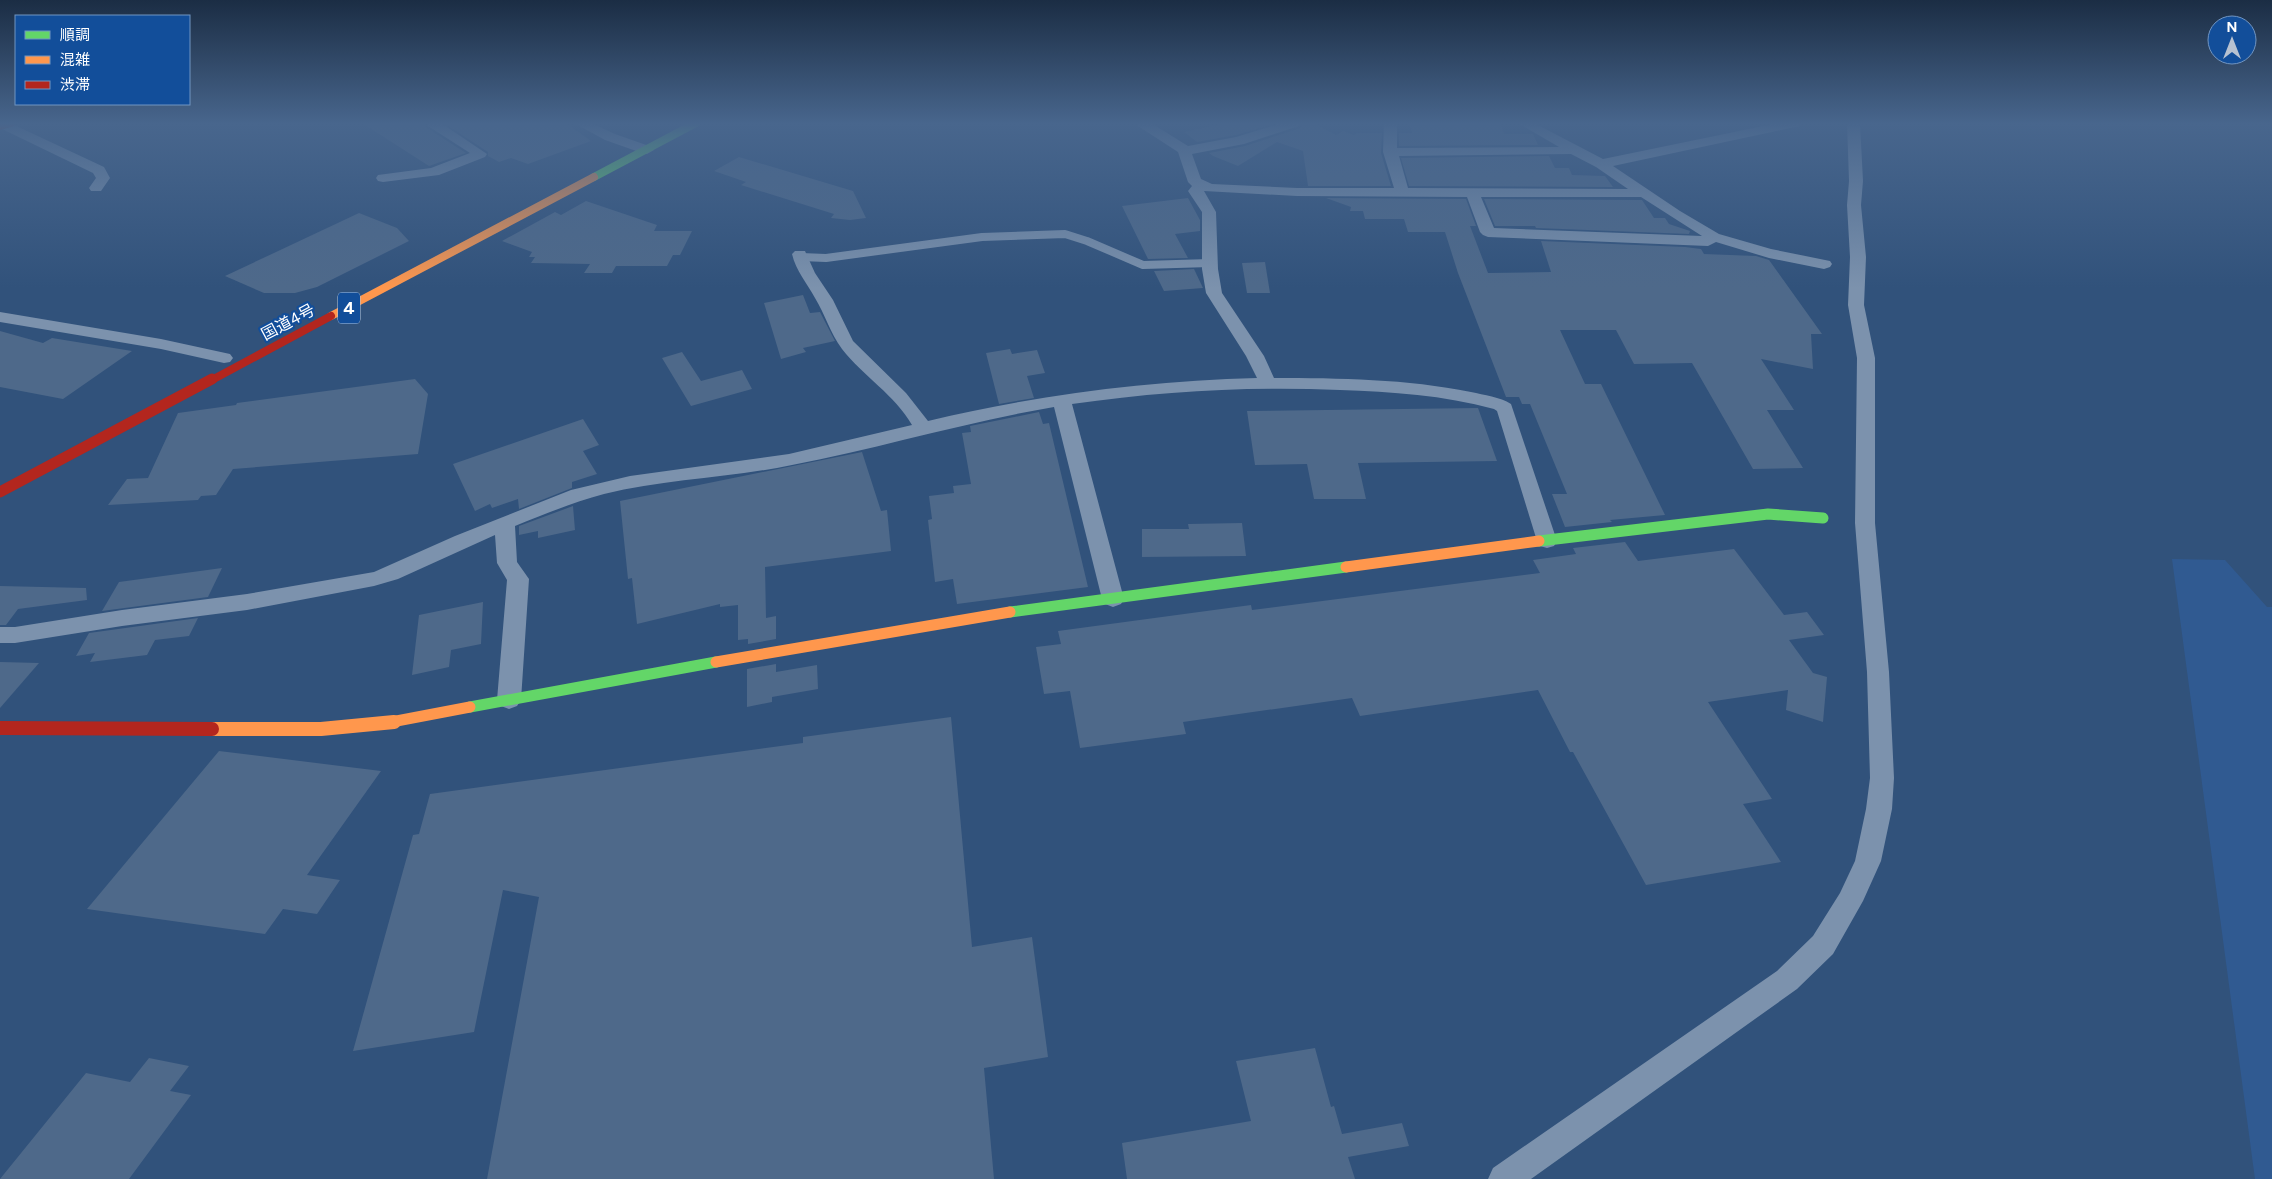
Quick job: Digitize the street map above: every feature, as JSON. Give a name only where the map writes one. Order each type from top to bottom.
[{"type":"main road","name":"国道4号","points":[[0,492],[581,178]]},
{"type":"main road","points":[[206,367],[228,356]]},
{"type":"main road","points":[[0,728],[321,729],[389,723],[712,662],[966,618],[1547,541],[1768,514],[1823,518]]},
{"type":"street","points":[[96,188],[103,178]]},
{"type":"street","points":[[1194,178],[1195,182],[1210,188],[1297,192],[1643,193]]},
{"type":"street","points":[[1398,178],[1402,192]]},
{"type":"street","points":[[1621,178],[1674,214],[1714,236],[1769,253],[1824,264]]},
{"type":"street","points":[[1504,1179],[1787,980],[1823,945],[1850,901],[1868,861],[1879,809],[1882,778],[1878,672],[1865,523],[1867,448],[1866,358],[1856,305],[1858,257],[1854,205],[1856,178]]},
{"type":"street","points":[[1201,185],[1195,191],[1209,212],[1210,263],[1214,293],[1255,356],[1267,381]]},
{"type":"street","points":[[1472,192],[1488,232],[1708,240],[1714,236]]},
{"type":"street","points":[[801,255],[803,268],[825,301],[838,331],[852,350],[906,403],[923,429]]},
{"type":"street","points":[[0,317],[228,356]]},
{"type":"street","points":[[0,634],[15,634],[247,602],[381,577],[545,505],[581,494],[649,480],[789,460],[981,415],[1062,401],[1140,390],[1267,381],[1408,389],[1487,402],[1505,408],[1547,541]]},
{"type":"street","points":[[1062,401],[1113,599]]},
{"type":"street","points":[[505,523],[507,562],[518,580],[509,700]]},
{"type":"lane","points":[[801,255],[826,258],[982,237],[1064,234],[1087,240],[1143,265],[1210,263]]},
{"type":"water","points":[[2172,559],[2225,560],[2267,607],[2272,607],[2272,1179],[2255,1179]]},
{"type":"building","points":[[734,178],[809,178],[853,191],[866,218],[850,220],[831,218],[834,214],[741,185],[746,182]]},
{"type":"building","points":[[1307,178],[1389,178],[1391,186],[1308,186]]},
{"type":"building","points":[[1407,178],[1606,178],[1613,187],[1409,186]]},
{"type":"building","points":[[1188,198],[1200,220],[1200,231],[1175,234],[1188,258],[1148,259],[1122,206]]},
{"type":"building","points":[[1326,198],[1466,199],[1476,226],[1470,226],[1488,273],[1551,272],[1541,241],[1685,247],[1701,249],[1704,254],[1756,256],[1769,260],[1822,334],[1811,334],[1813,369],[1761,359],[1794,410],[1767,410],[1803,468],[1753,469],[1692,363],[1634,364],[1616,330],[1560,330],[1585,384],[1601,384],[1665,515],[1610,520],[1612,522],[1565,527],[1552,494],[1567,494],[1530,404],[1522,404],[1519,397],[1506,397],[1458,273],[1445,232],[1408,232],[1404,219],[1365,219],[1363,211],[1350,211],[1351,207]]},
{"type":"building","points":[[1484,199],[1642,200],[1654,218],[1665,218],[1669,224],[1690,231],[1689,234],[1536,228],[1535,226],[1495,226]]},
{"type":"building","points":[[586,201],[657,225],[654,231],[692,231],[680,255],[673,255],[667,266],[616,266],[612,273],[584,273],[590,264],[531,263],[535,257],[529,257],[532,252],[502,241],[555,212],[561,215]]},
{"type":"building","points":[[359,213],[397,228],[409,241],[317,287],[295,293],[264,293],[225,276]]},
{"type":"building","points":[[1265,262],[1270,293],[1247,293],[1242,263]]},
{"type":"building","points":[[1194,269],[1203,288],[1164,291],[1154,271]]},
{"type":"building","points":[[803,295],[810,313],[820,312],[835,341],[803,348],[806,352],[781,359],[764,303]]},
{"type":"building","points":[[0,331],[43,343],[52,338],[132,351],[63,399],[0,387]]},
{"type":"building","points":[[1010,349],[1012,354],[1037,350],[1045,373],[1027,376],[1034,398],[999,404],[986,353]]},
{"type":"building","points":[[682,352],[701,381],[742,370],[752,389],[691,406],[662,358]]},
{"type":"building","points":[[415,379],[428,394],[418,454],[233,469],[216,495],[201,496],[198,500],[108,505],[127,479],[148,478],[178,413],[236,405],[237,403]]},
{"type":"building","points":[[1478,408],[1497,461],[1358,463],[1366,499],[1314,499],[1307,464],[1255,465],[1247,411]]},
{"type":"building","points":[[1039,412],[1043,424],[1049,423],[1088,587],[957,604],[953,579],[935,582],[928,520],[932,519],[929,496],[954,493],[953,486],[971,484],[962,433],[971,432],[970,426]]},
{"type":"building","points":[[583,419],[599,445],[583,451],[597,474],[572,482],[572,488],[519,509],[518,499],[492,508],[490,504],[475,511],[453,464]]},
{"type":"building","points":[[862,452],[881,511],[887,510],[891,551],[765,567],[766,618],[776,616],[776,639],[748,644],[748,639],[738,640],[738,605],[720,607],[720,604],[637,624],[632,578],[628,579],[620,501]]},
{"type":"building","points":[[573,506],[575,530],[538,538],[538,531],[519,535],[519,526]]},
{"type":"building","points":[[1242,523],[1246,556],[1142,557],[1142,529],[1189,529],[1188,524]]},
{"type":"building","points":[[1625,542],[1638,561],[1734,549],[1784,615],[1807,612],[1824,635],[1789,640],[1813,673],[1827,677],[1823,722],[1786,710],[1788,690],[1708,702],[1772,799],[1743,804],[1781,862],[1646,885],[1573,752],[1570,752],[1538,690],[1360,716],[1352,698],[1183,722],[1186,734],[1080,748],[1070,691],[1044,694],[1036,647],[1061,644],[1058,631],[1251,605],[1252,610],[1540,573],[1533,560],[1576,554],[1573,548]]},
{"type":"building","points":[[222,568],[208,597],[102,611],[119,582]]},
{"type":"building","points":[[0,586],[86,588],[87,600],[18,609],[6,625],[0,625]]},
{"type":"building","points":[[483,602],[481,644],[451,650],[449,667],[412,675],[419,615]]},
{"type":"building","points":[[198,618],[189,636],[155,640],[147,655],[90,662],[95,653],[76,656],[89,633]]},
{"type":"building","points":[[0,662],[39,663],[0,708]]},
{"type":"building","points":[[776,664],[776,672],[817,665],[818,689],[772,697],[772,702],[747,707],[747,669]]},
{"type":"building","points":[[951,717],[972,947],[1032,937],[1048,1057],[984,1068],[994,1179],[487,1179],[539,897],[503,890],[474,1032],[353,1051],[413,835],[419,834],[430,794],[803,743],[803,737]]},
{"type":"building","points":[[219,751],[381,771],[307,875],[340,880],[317,914],[283,909],[265,934],[87,909]]},
{"type":"building","points":[[1315,1048],[1331,1107],[1334,1106],[1342,1134],[1402,1123],[1409,1146],[1348,1157],[1355,1179],[1127,1179],[1122,1143],[1251,1121],[1236,1061]]},
{"type":"building","points":[[149,1058],[189,1066],[170,1091],[191,1095],[129,1179],[0,1179],[86,1073],[130,1082]]},
{"type":"traffic: fast","points":[[1539,541],[1768,514],[1823,518]]},
{"type":"traffic: fast","points":[[1010,612],[1346,567]]},
{"type":"traffic: fast","points":[[470,707],[716,662]]},
{"type":"traffic: slow","points":[[331,316],[592,178]]},
{"type":"traffic: slow","points":[[1346,567],[1539,541]]},
{"type":"traffic: slow","points":[[716,662],[1010,612]]},
{"type":"traffic: slow","points":[[212,729],[321,729],[389,723],[470,707]]},
{"type":"traffic: jam","points":[[0,492],[331,316]]},
{"type":"traffic: jam","points":[[0,728],[212,729]]}]
